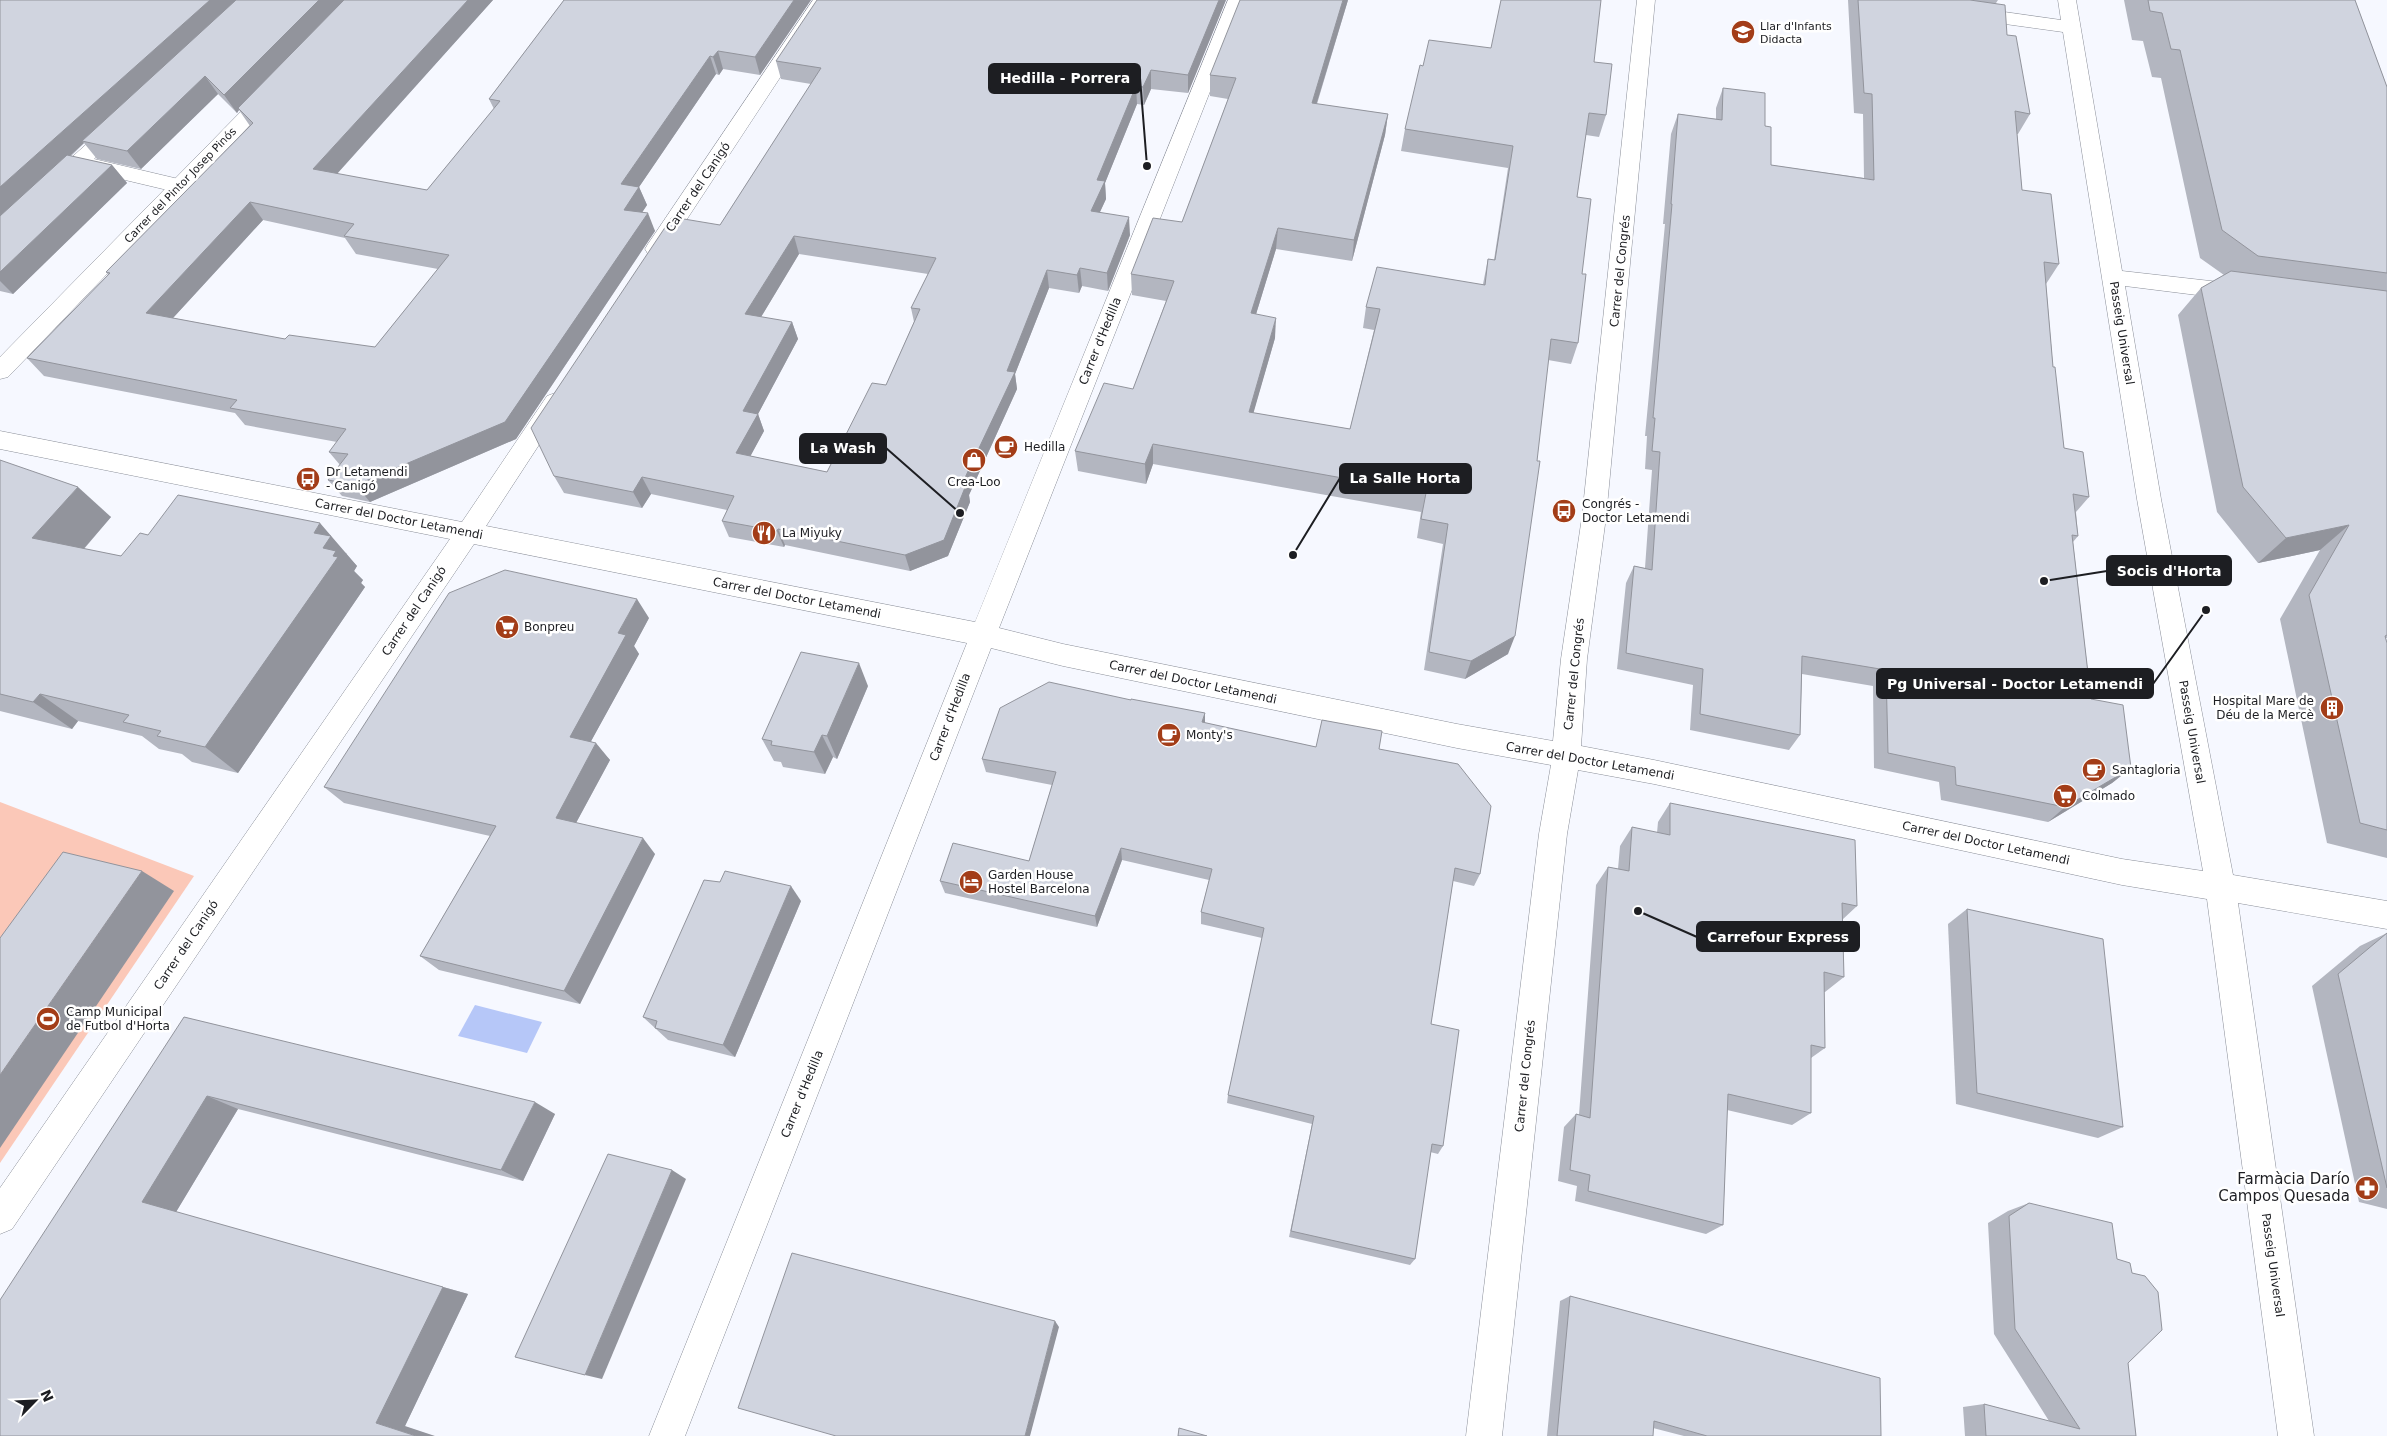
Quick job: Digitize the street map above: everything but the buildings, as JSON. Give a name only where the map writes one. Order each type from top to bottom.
[{"type":"street","name":"Carrer del Canigó","points":[[645,266],[822,0]]},
{"type":"street","name":"Carrer d'Hedilla","points":[[667,1436],[983,635],[1237,0]]},
{"type":"street","name":"Carrer del Congrés","points":[[1484,1436],[1553,834],[1566,758],[1574,659],[1594,517],[1646,16],[1646,0]]},
{"type":"street","name":"Passeig Universal","points":[[2067,0],[2149,499],[2221,889],[2296,1436]]},
{"type":"street","points":[[1948,11],[2071,27]]},
{"type":"street","name":"Carrer del Pintor Josep Pinós","points":[[0,370],[284,78]]},
{"type":"street","points":[[0,234],[135,110]]},
{"type":"street","points":[[78,163],[180,186]]},
{"type":"street","points":[[2112,277],[2253,294]]},
{"type":"street","name":"Carrer del Canigó","points":[[0,1217],[468,533],[567,382]]},
{"type":"street","name":"Carrer del Doctor Letamendi","points":[[0,440],[983,635],[1063,655],[1566,758],[1664,774],[2122,872],[2221,889],[2311,901],[2387,915]]},
{"type":"shaded area","name":"Camp Municipal de Futbol d'Horta","points":[[0,802],[194,876],[0,1163]]},
{"type":"water","points":[[475,1005],[542,1022],[527,1053],[458,1036]]},
{"type":"place","name":"Llar d'Infants Didacta","points":[[1743,32]]},
{"type":"place","name":"Hedilla - Porrera","points":[[1147,166]]},
{"type":"place","name":"Hedilla","points":[[1006,447]]},
{"type":"place","name":"Crea-Loo","points":[[974,460]]},
{"type":"place","name":"Dr Letamendi - Canigó","points":[[308,479]]},
{"type":"place","name":"Congrés - Doctor Letamendi","points":[[1564,511]]},
{"type":"place","name":"La Wash","points":[[960,513]]},
{"type":"place","name":"La Miyuky","points":[[764,533]]},
{"type":"place","name":"La Salle Horta","points":[[1293,555]]},
{"type":"place","name":"Socis d'Horta","points":[[2044,581]]},
{"type":"place","name":"Pg Universal - Doctor Letamendi","points":[[2206,610]]},
{"type":"place","name":"Bonpreu","points":[[507,627]]},
{"type":"place","name":"Hospital Mare de Déu de la Mercè","points":[[2332,708]]},
{"type":"place","name":"Monty's","points":[[1169,735]]},
{"type":"place","name":"Santagloria","points":[[2094,770]]},
{"type":"place","name":"Colmado","points":[[2065,796]]},
{"type":"place","name":"Garden House Hostel Barcelona","points":[[971,882]]},
{"type":"place","name":"Carrefour Express","points":[[1638,911]]},
{"type":"place","name":"Camp Municipal de Futbol d'Horta","points":[[48,1019]]},
{"type":"place","name":"Farmàcia Darío Campos Quesada","points":[[2367,1188]]}]
